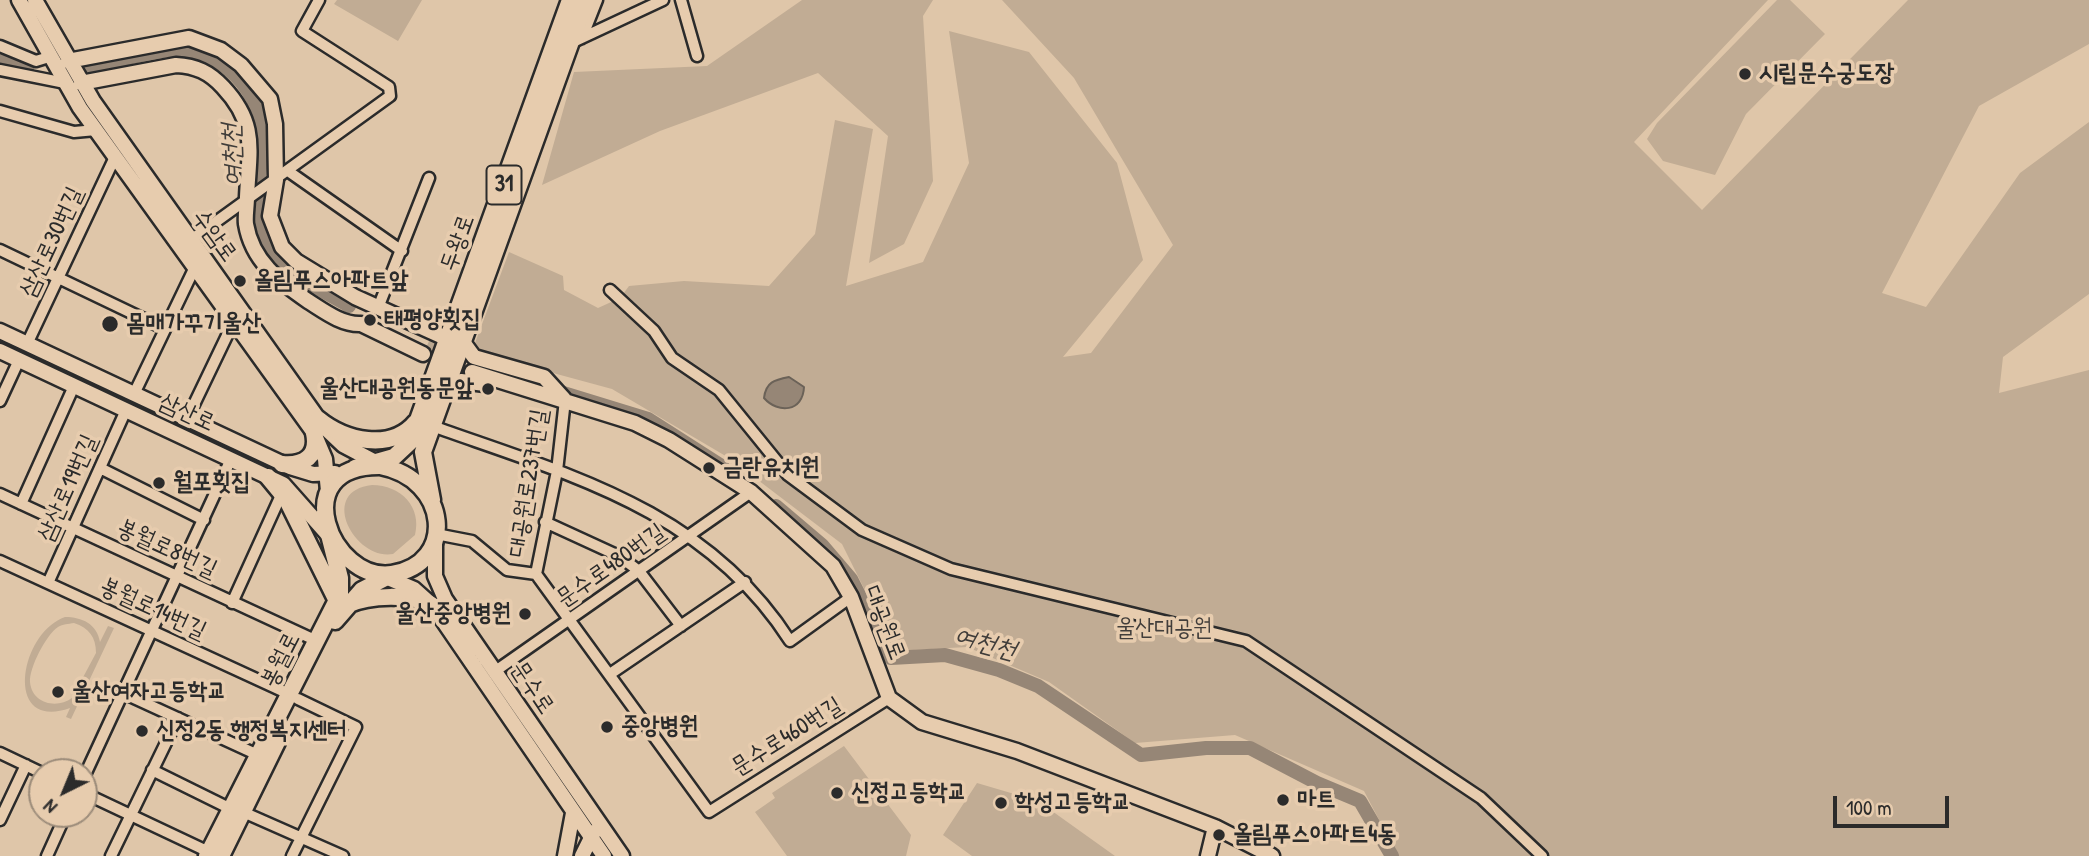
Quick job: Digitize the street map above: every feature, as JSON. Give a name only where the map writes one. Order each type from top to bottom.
[{"type":"main road","name":"수암로","points":[[19,0],[49,57],[96,130],[185,244],[195,267],[234,321],[316,426],[343,445],[382,465]]},
{"type":"main road","name":"수암로","points":[[35,0],[81,83],[185,244],[316,426],[328,482]]},
{"type":"main road","name":"두왕로","points":[[328,482],[355,468],[382,465],[405,450],[426,422],[437,370],[456,340],[550,50],[570,0]]},
{"type":"main road","points":[[445,392],[456,340],[556,78],[577,40],[586,0]]},
{"type":"main road","points":[[68,61],[189,38],[221,50],[241,65],[270,99],[275,124],[276,180],[270,216],[282,247],[296,261],[345,291],[378,308],[456,340],[473,368]]},
{"type":"main road","points":[[81,83],[176,65],[189,66],[211,75],[245,116],[250,138],[246,222],[251,242],[275,277],[437,370]]},
{"type":"main road","points":[[345,291],[353,304],[426,348],[355,325]]},
{"type":"main road","name":"삼산로","points":[[0,331],[282,464],[328,482]]},
{"type":"main road","name":"삼산로","points":[[0,351],[268,477],[289,489],[331,538]]},
{"type":"main road","points":[[331,538],[354,561],[370,571],[391,575],[419,560],[430,548],[436,534],[432,500],[422,459],[426,422],[445,392],[473,368],[544,377],[565,400]]},
{"type":"main road","name":"대공원로","points":[[473,368],[546,400],[565,400],[635,423],[668,440],[751,492],[833,566],[851,597],[889,698],[922,722],[1017,751],[1214,827],[1272,856]]},
{"type":"main road","points":[[282,464],[299,464],[309,459],[315,450],[316,426],[386,440],[426,422]]},
{"type":"main road","points":[[382,465],[413,477],[432,500]]},
{"type":"main road","points":[[268,477],[282,493],[342,603],[414,598],[433,606]]},
{"type":"main road","name":"봉월로","points":[[328,482],[324,515],[340,578],[342,603]]},
{"type":"main road","name":"문수로","points":[[436,534],[437,583],[494,672],[622,856]]},
{"type":"main road","name":"봉월로","points":[[212,855],[237,811],[258,755],[294,696],[323,634],[342,603],[391,575]]},
{"type":"main road","name":"문수로","points":[[391,575],[414,589],[433,606],[604,856]]},
{"type":"main road","points":[[237,811],[294,696]]},
{"type":"main road","points":[[565,856],[573,814]]},
{"type":"main road","points":[[582,856],[592,840],[592,814]]},
{"type":"main road","points":[[1208,856],[1214,827]]},
{"type":"main road","points":[[592,840],[605,841],[622,856]]},
{"type":"street","points":[[185,244],[247,202],[387,99],[391,93],[389,87],[302,31],[319,0]]},
{"type":"street","points":[[577,40],[597,0]]},
{"type":"street","points":[[550,50],[663,0]]},
{"type":"street","points":[[681,0],[697,56]]},
{"type":"street","points":[[0,46],[36,61],[49,57]]},
{"type":"street","points":[[0,70],[65,83]]},
{"type":"street","points":[[0,111],[74,132],[96,130]]},
{"type":"street","name":"삼산로30번길","points":[[27,344],[115,157]]},
{"type":"street","points":[[288,171],[402,251]]},
{"type":"street","points":[[378,308],[429,178]]},
{"type":"street","points":[[0,250],[165,329]]},
{"type":"street","points":[[134,394],[195,267]]},
{"type":"street","points":[[610,290],[654,331],[672,358],[719,390],[788,475],[862,530],[951,569],[1246,641],[1481,798],[1542,856]]},
{"type":"street","points":[[187,419],[234,321]]},
{"type":"street","points":[[0,401],[19,360]]},
{"type":"street","points":[[21,504],[74,386]]},
{"type":"street","name":"대공원로237번길","points":[[536,574],[557,471],[565,400]]},
{"type":"street","name":"삼산로19번길","points":[[48,583],[126,410]]},
{"type":"street","points":[[426,422],[596,483],[645,507],[718,556],[770,610],[790,641],[851,597]]},
{"type":"street","points":[[93,758],[231,459]]},
{"type":"street","points":[[100,468],[204,520]]},
{"type":"street","name":"문수로480번길","points":[[494,672],[751,492]]},
{"type":"street","points":[[232,603],[282,493]]},
{"type":"street","name":"봉월로8번길","points":[[0,494],[232,603],[323,634]]},
{"type":"street","points":[[545,522],[619,556],[639,572],[681,626]]},
{"type":"street","points":[[436,534],[472,541],[507,570],[536,574],[610,674],[745,583]]},
{"type":"street","name":"봉월로14번길","points":[[0,561],[356,727],[301,838]]},
{"type":"street","name":"문수로460번길","points":[[610,674],[709,812],[889,698]]},
{"type":"street","points":[[123,693],[258,755]]},
{"type":"street","points":[[111,856],[177,718]]},
{"type":"street","points":[[0,753],[26,765],[0,820]]},
{"type":"street","points":[[152,770],[237,811],[343,856]]},
{"type":"street","points":[[98,800],[212,855]]},
{"type":"street","points":[[47,856],[60,828]]},
{"type":"street","points":[[292,856],[301,838]]},
{"type":"green space","points":[[337,0],[422,0],[398,41],[334,4]]},
{"type":"green space","points":[[802,0],[933,0],[923,16],[933,181],[904,244],[869,263],[888,136],[818,73],[660,131],[542,185],[574,72],[707,66]]},
{"type":"green space","name":"울산대공원","points":[[1002,0],[1768,0],[1634,142],[1702,210],[1908,0],[2089,0],[2089,44],[1979,106],[1882,293],[1926,307],[2020,173],[2089,122],[2089,294],[2003,357],[1999,393],[2089,370],[2089,856],[1398,856],[1364,791],[1235,735],[1135,743],[1049,682],[967,647],[895,651],[842,544],[729,458],[612,389],[472,351],[509,252],[563,276],[564,290],[598,308],[620,298],[629,286],[684,281],[769,286],[815,234],[835,120],[873,129],[846,286],[923,262],[969,163],[949,31],[1029,52],[1117,163],[1143,260],[1063,357],[1091,353],[1173,245],[1074,78]]},
{"type":"green space","name":"시립문수궁도장","points":[[1777,0],[1790,0],[1825,34],[1746,114],[1715,175],[1663,161],[1647,139],[1657,123]]},
{"type":"green space","points":[[372,485],[400,493],[415,515],[415,535],[393,554],[379,553],[366,547],[355,537],[344,511],[347,499],[356,490]]},
{"type":"green space","points":[[65,617],[77,618],[96,630],[100,642],[108,626],[114,628],[71,719],[66,717],[70,708],[49,712],[34,706],[27,694],[25,678],[29,659],[37,641],[49,626]],"holes":[[[74,623],[88,630],[93,638],[96,653],[72,698],[53,704],[40,700],[30,682],[39,652],[58,627]]]},
{"type":"green space","name":"신정고등학교","points":[[844,746],[911,835],[906,856],[787,856],[755,812],[775,798],[772,793]]},
{"type":"green space","name":"학성고등학교","points":[[977,783],[1038,801],[1115,856],[972,856],[943,835]]},
{"type":"shaded area","points":[[789,377],[804,387],[803,395],[795,406],[776,407],[764,398],[767,388],[779,379]]},
{"type":"waterway","name":"여천천","points":[[92,67],[151,53],[189,51],[222,64],[236,76],[256,106],[261,122],[258,205],[266,241],[292,271],[349,306]]},
{"type":"waterway","name":"여천천","points":[[0,58],[27,69]]},
{"type":"waterway","name":"여천천","points":[[485,369],[648,419],[723,467]]},
{"type":"waterway","name":"여천천","points":[[776,506],[822,545],[851,579],[891,658],[945,655],[999,670],[1038,686],[1141,755],[1206,748],[1250,748],[1317,783],[1360,801],[1392,856]]},
{"type":"tunnel","points":[[429,341],[453,351]]},
{"type":"place","name":"시립문수궁도장","points":[[1745,74]]},
{"type":"place","name":"올림푸스아파트앞","points":[[240,281]]},
{"type":"place","name":"태평양횟집","points":[[370,320]]},
{"type":"place","name":"몸매가꾸기울산","points":[[110,324]]},
{"type":"place","name":"울산대공원동문앞","points":[[488,389]]},
{"type":"place","name":"금란유치원","points":[[709,468]]},
{"type":"place","name":"월포횟집","points":[[159,483]]},
{"type":"place","name":"울산중앙병원","points":[[525,614]]},
{"type":"place","name":"울산여자고등학교","points":[[58,692]]},
{"type":"place","name":"중앙병원","points":[[607,727]]},
{"type":"place","name":"신정2동 행정복지센터","points":[[142,731]]},
{"type":"place","name":"신정고등학교","points":[[837,793]]},
{"type":"place","name":"마트","points":[[1283,800]]},
{"type":"place","name":"학성고등학교","points":[[1001,803]]},
{"type":"place","name":"올림푸스아파트4동","points":[[1219,835]]}]
